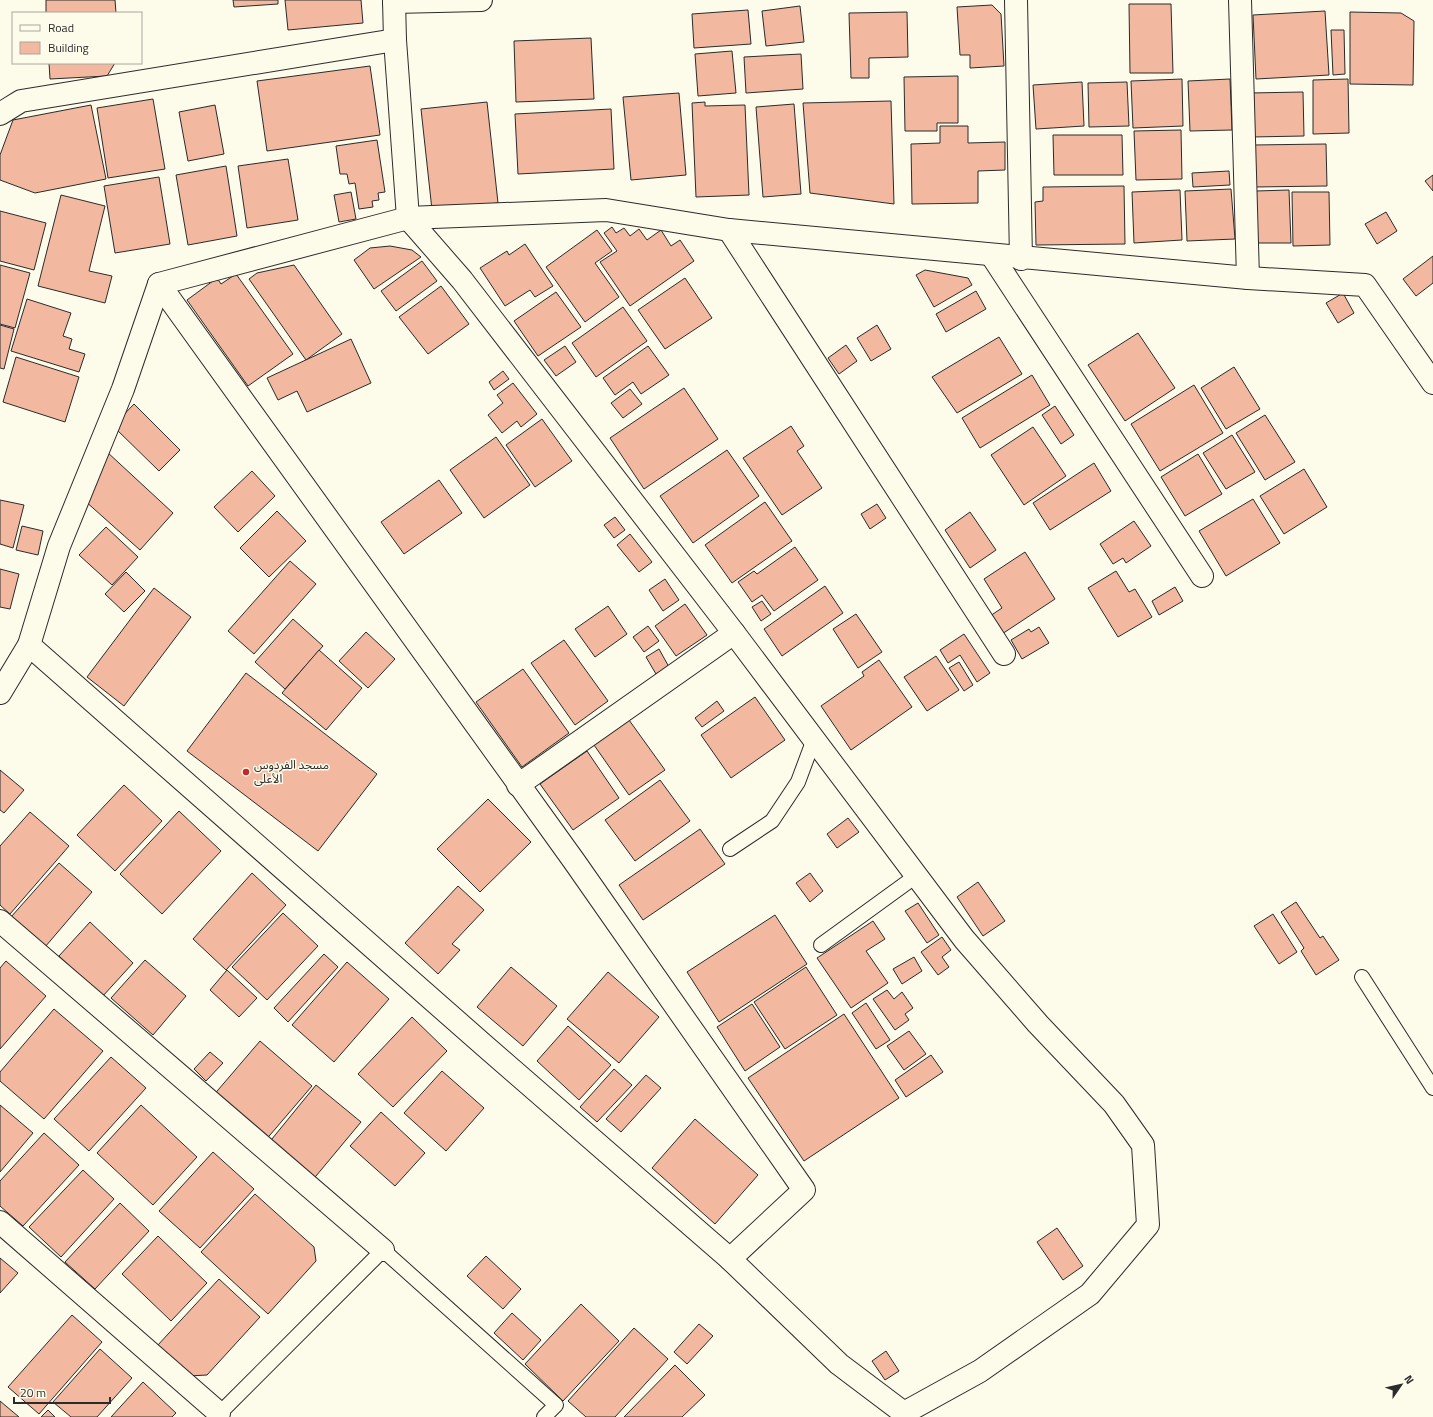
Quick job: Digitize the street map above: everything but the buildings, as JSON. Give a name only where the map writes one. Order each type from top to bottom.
[{"type":"street","points":[[29,645],[480,1042],[730,1259],[839,1364],[904,1413],[980,1371],[1090,1294],[1148,1225],[1143,1145],[1114,1104],[1038,1024],[964,940],[734,633],[462,280],[408,218],[394,1],[481,0]]},
{"type":"street","points":[[1016,0],[1021,259]]},
{"type":"street","points":[[1240,0],[1248,278]]},
{"type":"street","points":[[0,114],[21,101],[396,40]]},
{"type":"street","points":[[159,284],[408,218],[606,210],[729,230],[1021,259],[1248,278],[1365,285],[1433,383]]},
{"type":"street","points":[[729,230],[1004,654]]},
{"type":"street","points":[[992,256],[1202,576]]},
{"type":"street","points":[[0,693],[29,645],[59,546],[123,389],[159,284]]},
{"type":"street","points":[[159,284],[574,861],[804,1190],[730,1259]]},
{"type":"street","points":[[518,785],[734,633]]},
{"type":"street","points":[[0,920],[383,1250]]},
{"type":"street","points":[[0,1222],[218,1415]]},
{"type":"lane","points":[[730,849],[772,821],[798,782],[814,739]]},
{"type":"lane","points":[[821,945],[916,876]]},
{"type":"lane","points":[[1362,977],[1433,1088]]},
{"type":"lane","points":[[218,1415],[383,1250],[556,1405],[544,1417]]},
{"type":"place","name":"مسجد الفردوس الأعلى","points":[[246,772]]}]
